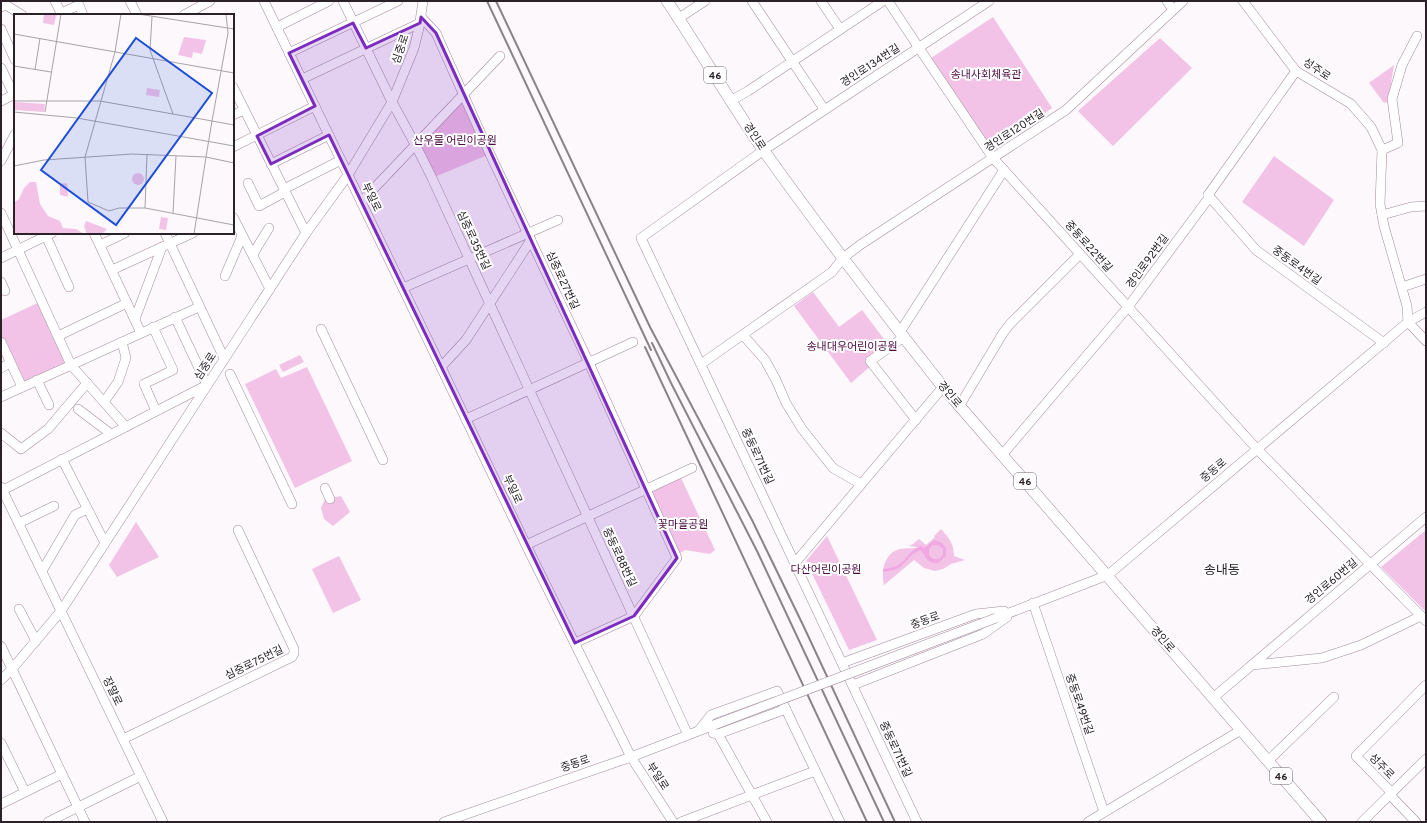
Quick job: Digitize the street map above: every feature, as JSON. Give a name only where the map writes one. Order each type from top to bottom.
[{"type":"main road","name":"경인로","points":[[667,1],[764,150],[843,258],[902,335],[1002,455],[1108,575],[1320,822]]},
{"type":"street","points":[[55,1],[61,14],[79,5],[83,14]]},
{"type":"street","points":[[130,1],[136,14]]},
{"type":"street","points":[[186,14],[210,1]]},
{"type":"street","name":"부일로","points":[[264,1],[526,545],[631,757],[673,822]]},
{"type":"street","points":[[276,27],[329,1]]},
{"type":"street","name":"심중로","points":[[343,1],[392,102]]},
{"type":"street","points":[[289,54],[398,1]]},
{"type":"street","name":"심중로","points":[[1,680],[61,611],[306,233],[348,175],[392,102],[414,48],[423,1]]},
{"type":"street","points":[[679,18],[705,1]]},
{"type":"street","points":[[752,1],[824,109]]},
{"type":"street","points":[[821,1],[840,30]]},
{"type":"street","points":[[732,100],[883,1]]},
{"type":"street","name":"중동로22번길","points":[[888,1],[993,158],[1257,449],[1424,619]]},
{"type":"street","name":"경인로134번길","points":[[764,150],[989,1]]},
{"type":"street","points":[[1167,1],[1173,10]]},
{"type":"street","name":"경인로120번길","points":[[701,364],[832,272],[843,258],[860,245],[1066,110],[1183,1]]},
{"type":"street","name":"성주로","points":[[1243,1],[1296,71],[1351,104],[1371,127],[1382,150],[1380,204],[1384,226],[1407,306],[1408,322]]},
{"type":"street","points":[[1,7],[6,5],[20,14]]},
{"type":"street","points":[[302,79],[420,20]]},
{"type":"street","name":"심중로27번길","points":[[420,20],[436,33],[490,154],[589,363],[677,557],[634,616]]},
{"type":"street","points":[[1,29],[14,56]]},
{"type":"street","points":[[1382,150],[1398,143],[1392,99],[1402,65],[1417,36]]},
{"type":"street","points":[[361,202],[500,56]]},
{"type":"street","points":[[1,68],[14,92]]},
{"type":"street","name":"경인로92번길","points":[[1002,455],[1128,307],[1208,198],[1208,195],[1296,71]]},
{"type":"street","points":[[234,89],[306,233]]},
{"type":"street","points":[[1,101],[14,94]]},
{"type":"street","name":"심중로35번길","points":[[392,102],[415,144],[530,390]]},
{"type":"street","points":[[234,147],[315,106]]},
{"type":"street","points":[[234,115],[244,110]]},
{"type":"street","points":[[272,164],[329,135]]},
{"type":"street","points":[[1,161],[14,136]]},
{"type":"street","name":"중동로71번길","points":[[764,150],[641,238],[917,822]]},
{"type":"street","points":[[248,183],[259,206],[341,160]]},
{"type":"street","points":[[916,420],[870,361],[902,335],[1004,170]]},
{"type":"street","name":"중동로4번길","points":[[1208,195],[1256,250],[1384,343]]},
{"type":"street","points":[[1382,215],[1411,207],[1426,206]]},
{"type":"street","points":[[1,214],[71,365],[126,427]]},
{"type":"street","points":[[234,219],[270,289]]},
{"type":"street","points":[[403,288],[470,259],[530,236],[558,220]]},
{"type":"street","points":[[253,254],[269,228]]},
{"type":"street","points":[[94,234],[141,333]]},
{"type":"street","points":[[100,245],[124,234]]},
{"type":"street","points":[[165,234],[166,246],[199,307],[224,358]]},
{"type":"street","points":[[112,270],[191,234]]},
{"type":"street","points":[[1,258],[49,235],[69,287]]},
{"type":"street","points":[[225,276],[242,236]]},
{"type":"street","points":[[441,367],[466,340],[530,236]]},
{"type":"street","points":[[135,319],[166,246]]},
{"type":"street","points":[[960,406],[1003,333],[1010,324],[1080,254]]},
{"type":"street","points":[[1402,287],[1426,279]]},
{"type":"street","points":[[1,282],[5,291]]},
{"type":"street","points":[[58,336],[127,303]]},
{"type":"street","points":[[1,397],[199,307]]},
{"type":"street","name":"중동로","points":[[444,822],[631,757],[1108,575],[1408,322],[1426,312]]},
{"type":"street","points":[[2,489],[62,460],[207,385],[175,317]]},
{"type":"street","points":[[1408,322],[1426,341]]},
{"type":"street","points":[[153,327],[173,370],[144,384],[156,411]]},
{"type":"street","points":[[320,329],[383,460]]},
{"type":"street","points":[[743,334],[765,360],[786,403],[802,429],[833,468],[861,484]]},
{"type":"street","points":[[1,342],[22,388]]},
{"type":"street","points":[[104,402],[118,382],[126,358],[122,342]]},
{"type":"street","points":[[466,419],[633,342]]},
{"type":"street","points":[[1,368],[10,363]]},
{"type":"street","points":[[230,374],[292,504]]},
{"type":"street","points":[[37,380],[49,405]]},
{"type":"street","points":[[1,433],[21,448],[48,429],[87,383]]},
{"type":"street","points":[[795,563],[944,387]]},
{"type":"street","name":"중동로88번길","points":[[530,390],[688,735]]},
{"type":"street","points":[[78,409],[111,434]]},
{"type":"street","points":[[62,460],[105,543]]},
{"type":"street","points":[[526,545],[692,468]]},
{"type":"street","points":[[325,488],[330,499]]},
{"type":"street","name":"장말로","points":[[2,489],[164,822]]},
{"type":"street","points":[[19,523],[54,506]]},
{"type":"street","points":[[42,571],[74,516],[87,509]]},
{"type":"street","name":"경인로60번길","points":[[1213,698],[1426,517]]},
{"type":"street","name":"심중로75번길","points":[[123,739],[292,657],[294,650],[238,530]]},
{"type":"street","name":"중동로49번길","points":[[1033,603],[1104,812]]},
{"type":"street","points":[[19,609],[36,641]]},
{"type":"street","name":"중동로","points":[[842,663],[976,614],[1018,609]]},
{"type":"street","name":"중동로","points":[[852,685],[983,634],[1018,609]]},
{"type":"street","points":[[575,643],[634,616]]},
{"type":"street","points":[[1252,664],[1322,658],[1361,645],[1424,619]]},
{"type":"street","points":[[1,646],[85,822]]},
{"type":"street","name":"성주로","points":[[1391,794],[1356,756],[1426,685]]},
{"type":"street","points":[[698,731],[711,715],[777,691],[840,822]]},
{"type":"street","points":[[1268,761],[1334,697]]},
{"type":"street","points":[[698,731],[718,734],[786,709]]},
{"type":"street","points":[[1088,822],[1241,730]]},
{"type":"street","points":[[718,734],[767,822]]},
{"type":"street","points":[[2,746],[25,792]]},
{"type":"street","name":"성주로","points":[[1362,822],[1426,761]]},
{"type":"street","points":[[681,822],[815,771]]},
{"type":"street","points":[[1,804],[62,774]]},
{"type":"street","points":[[48,822],[141,776]]},
{"type":"street","points":[[1391,794],[1416,822]]},
{"type":"highlighted area","points":[[421,17],[436,33],[677,558],[634,616],[575,643],[329,135],[271,164],[257,136],[315,106],[289,53],[353,23],[366,48],[420,23]]},
{"type":"green space","name":"송내사회체육관","points":[[993,17],[1052,108],[993,150],[931,58]]},
{"type":"green space","points":[[1160,38],[1192,68],[1113,146],[1078,111]]},
{"type":"green space","points":[[1394,65],[1388,102],[1384,103],[1369,83]]},
{"type":"green space","name":"산우물 어린이공원","points":[[464,93],[490,154],[432,178],[415,144]]},
{"type":"green space","points":[[1274,156],[1334,200],[1304,246],[1242,202]]},
{"type":"green space","name":"송내대우어린이공원","points":[[813,292],[839,327],[862,310],[890,347],[851,383],[794,306]]},
{"type":"green space","points":[[42,301],[71,365],[22,387],[1,342],[1,320]]},
{"type":"green space","points":[[300,355],[304,362],[283,372],[279,365]]},
{"type":"green space","points":[[307,367],[352,461],[295,488],[245,384],[276,369],[281,378]]},
{"type":"green space","name":"꽃마을공원","points":[[680,476],[715,550],[710,554],[685,550],[678,555],[648,490]]},
{"type":"green space","points":[[341,496],[350,512],[333,526],[324,519],[321,508],[325,499]]},
{"type":"green space","points":[[136,522],[159,557],[117,577],[109,565]]},
{"type":"green space","points":[[941,529],[950,541],[954,556],[965,560],[935,571],[924,568],[914,560],[884,585],[883,574],[885,563],[890,554],[900,549],[923,548],[909,546],[919,539],[926,545]]},
{"type":"green space","points":[[1426,530],[1426,611],[1425,611],[1381,567]]},
{"type":"green space","name":"다산어린이공원","points":[[827,536],[877,640],[849,650],[806,561]]},
{"type":"green space","points":[[339,556],[361,600],[333,613],[312,569]]},
{"type":"shaded area","points":[[935,540],[942,543],[946,548],[946,556],[938,563],[934,563],[930,562],[920,550],[898,568],[883,572],[883,569],[890,568],[901,563],[915,549],[921,546],[924,548]],"holes":[[[933,545],[938,545],[943,549],[943,555],[939,559],[933,559],[929,555],[929,549]]]},
{"type":"railway","points":[[487,1],[651,350]]},
{"type":"railway","points":[[496,1],[650,327],[752,520],[895,822]]},
{"type":"railway","points":[[652,343],[757,551],[884,822]]},
{"type":"railway","points":[[645,347],[867,822]]},
{"type":"district","name":"송내동","points":[[1222,569]]}]
